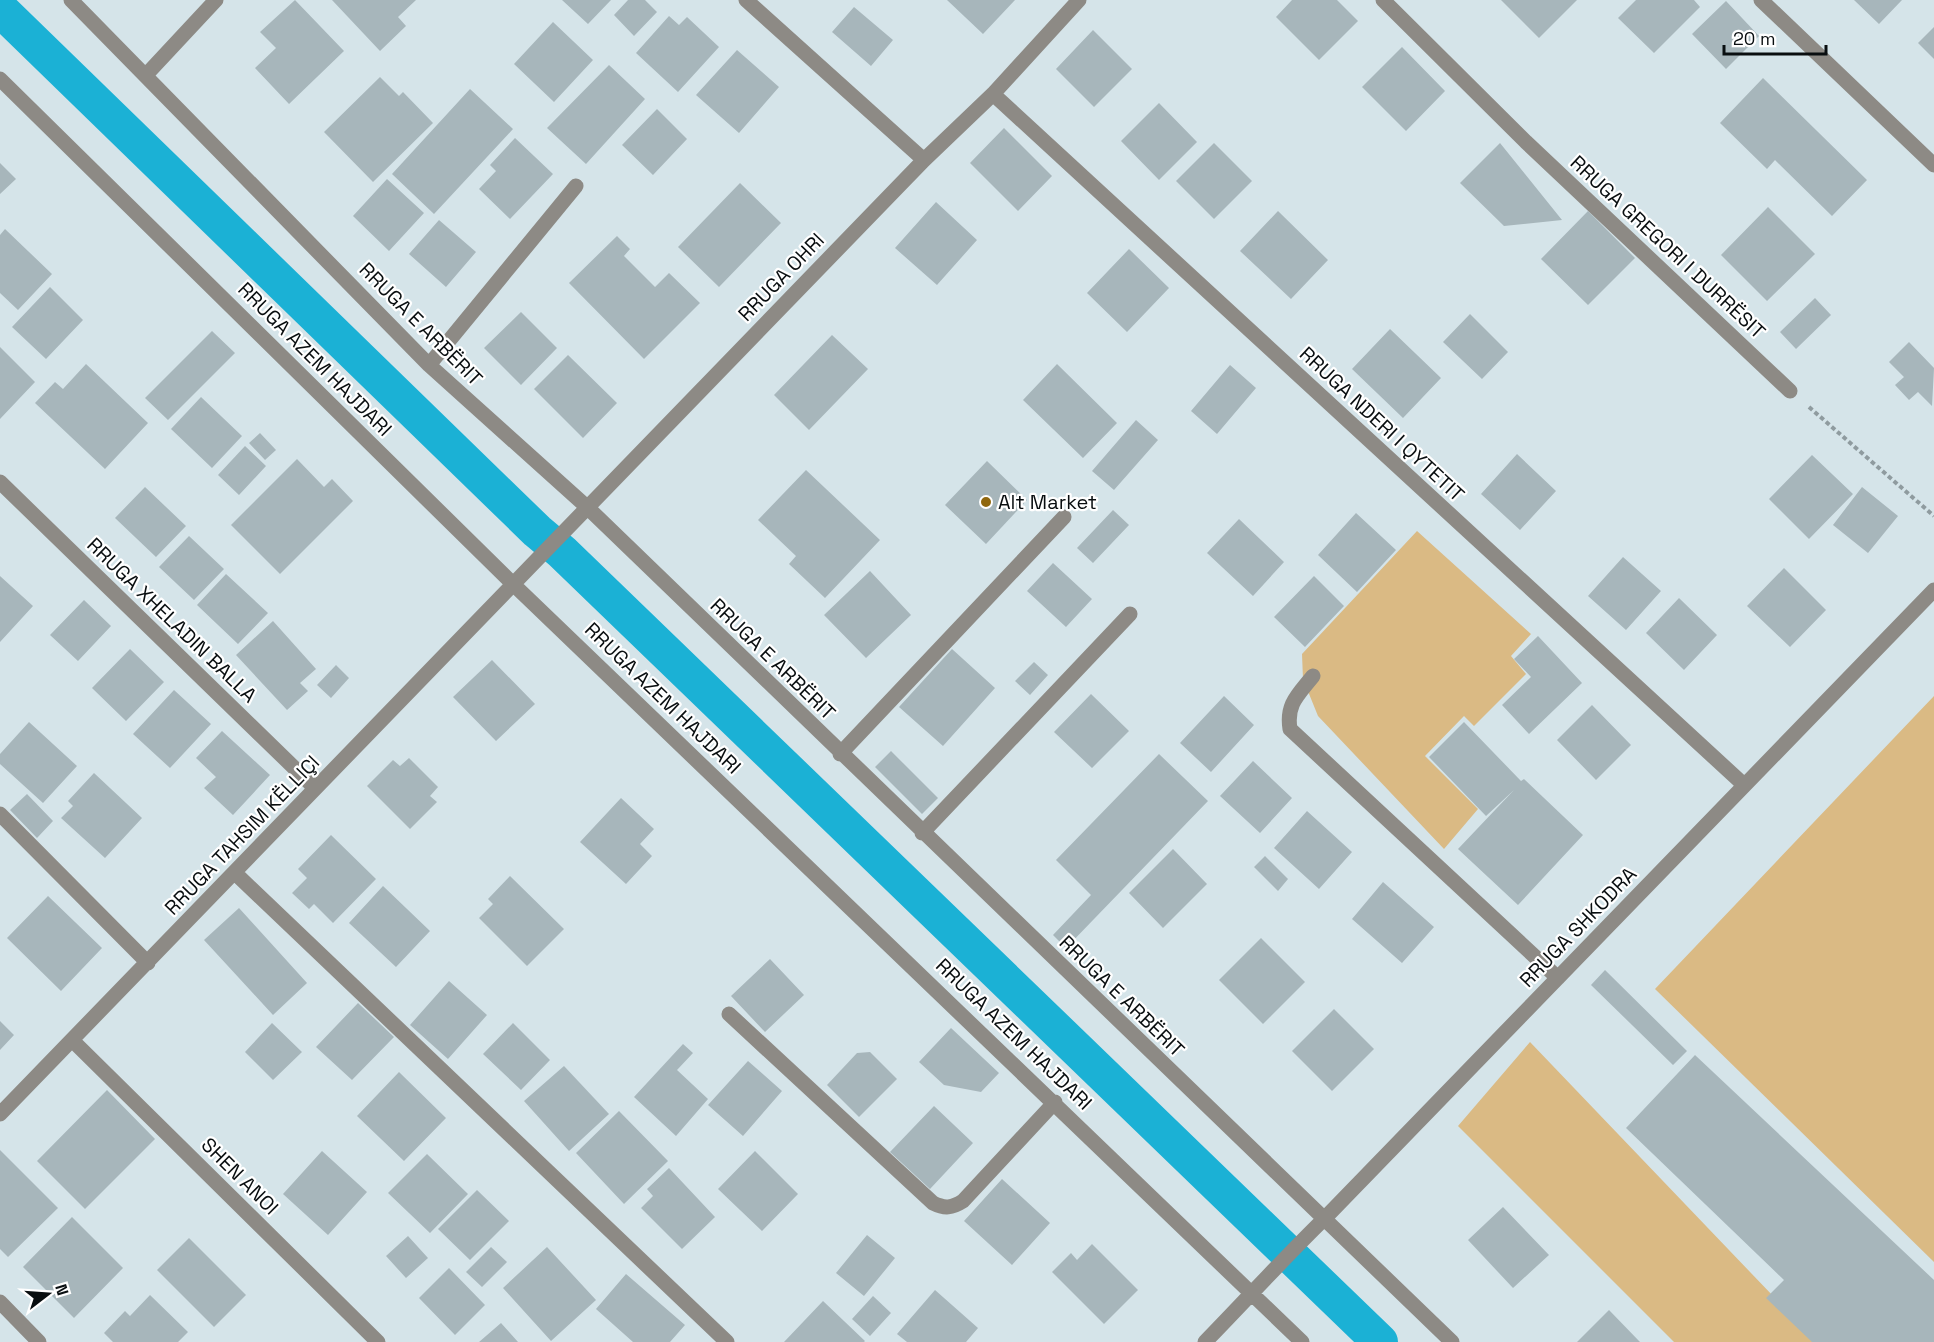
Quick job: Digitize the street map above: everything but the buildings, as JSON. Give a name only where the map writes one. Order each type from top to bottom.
[{"type":"street","name":"RRUGA E ARBËRIT","points":[[70,0],[429,365],[587,507],[840,754],[1452,1342]]},
{"type":"street","points":[[146,75],[216,0]]},
{"type":"street","points":[[746,0],[924,160]]},
{"type":"street","name":"RRUGA GREGORI I DURRËSIT","points":[[1383,0],[1527,142],[1790,391]]},
{"type":"street","points":[[1761,0],[1934,165]]},
{"type":"street","name":"RRUGA OHRI","points":[[514,585],[924,160],[993,94],[1076,1]]},
{"type":"street","name":"RRUGA AZEM HAJDARI","points":[[0,79],[514,585],[1055,1102],[1302,1342]]},
{"type":"street","name":"RRUGA NDERI I QYTETIT","points":[[993,94],[1743,784]]},
{"type":"street","points":[[429,365],[576,186]]},
{"type":"street","name":"RRUGA XHELADIN BALLA","points":[[0,482],[315,788]]},
{"type":"street","points":[[840,754],[1064,517]]},
{"type":"street","name":"RRUGA TAHSIM KËLLIÇI","points":[[0,1114],[514,585]]},
{"type":"street","name":"RRUGA SHKODRA","points":[[1205,1342],[1253,1293],[1279,1262],[1324,1220],[1743,784],[1934,590]]},
{"type":"street","points":[[922,833],[1130,615]]},
{"type":"street","points":[[1313,676],[1293,701],[1288,715],[1290,729],[1558,978]]},
{"type":"street","points":[[0,814],[148,963]]},
{"type":"street","points":[[235,873],[727,1342]]},
{"type":"street","points":[[729,1014],[933,1203],[943,1208],[954,1207],[963,1201],[1055,1102]]},
{"type":"street","name":"SHEN ANOI","points":[[72,1040],[378,1342]]},
{"type":"street","points":[[0,1302],[39,1342]]},
{"type":"path","points":[[1790,391],[1934,516]]},
{"type":"shaded area","points":[[1417,531],[1531,634],[1511,656],[1526,674],[1474,726],[1464,716],[1425,756],[1478,809],[1444,849],[1318,716],[1303,679],[1302,654]]},
{"type":"shaded area","points":[[1934,696],[1934,1262],[1655,989]]},
{"type":"shaded area","points":[[1530,1042],[1817,1342],[1674,1342],[1458,1126]]},
{"type":"waterway","points":[[0,9],[537,531],[562,552],[1380,1342]]},
{"type":"place","name":"Alt Market","points":[[986,502]]}]
